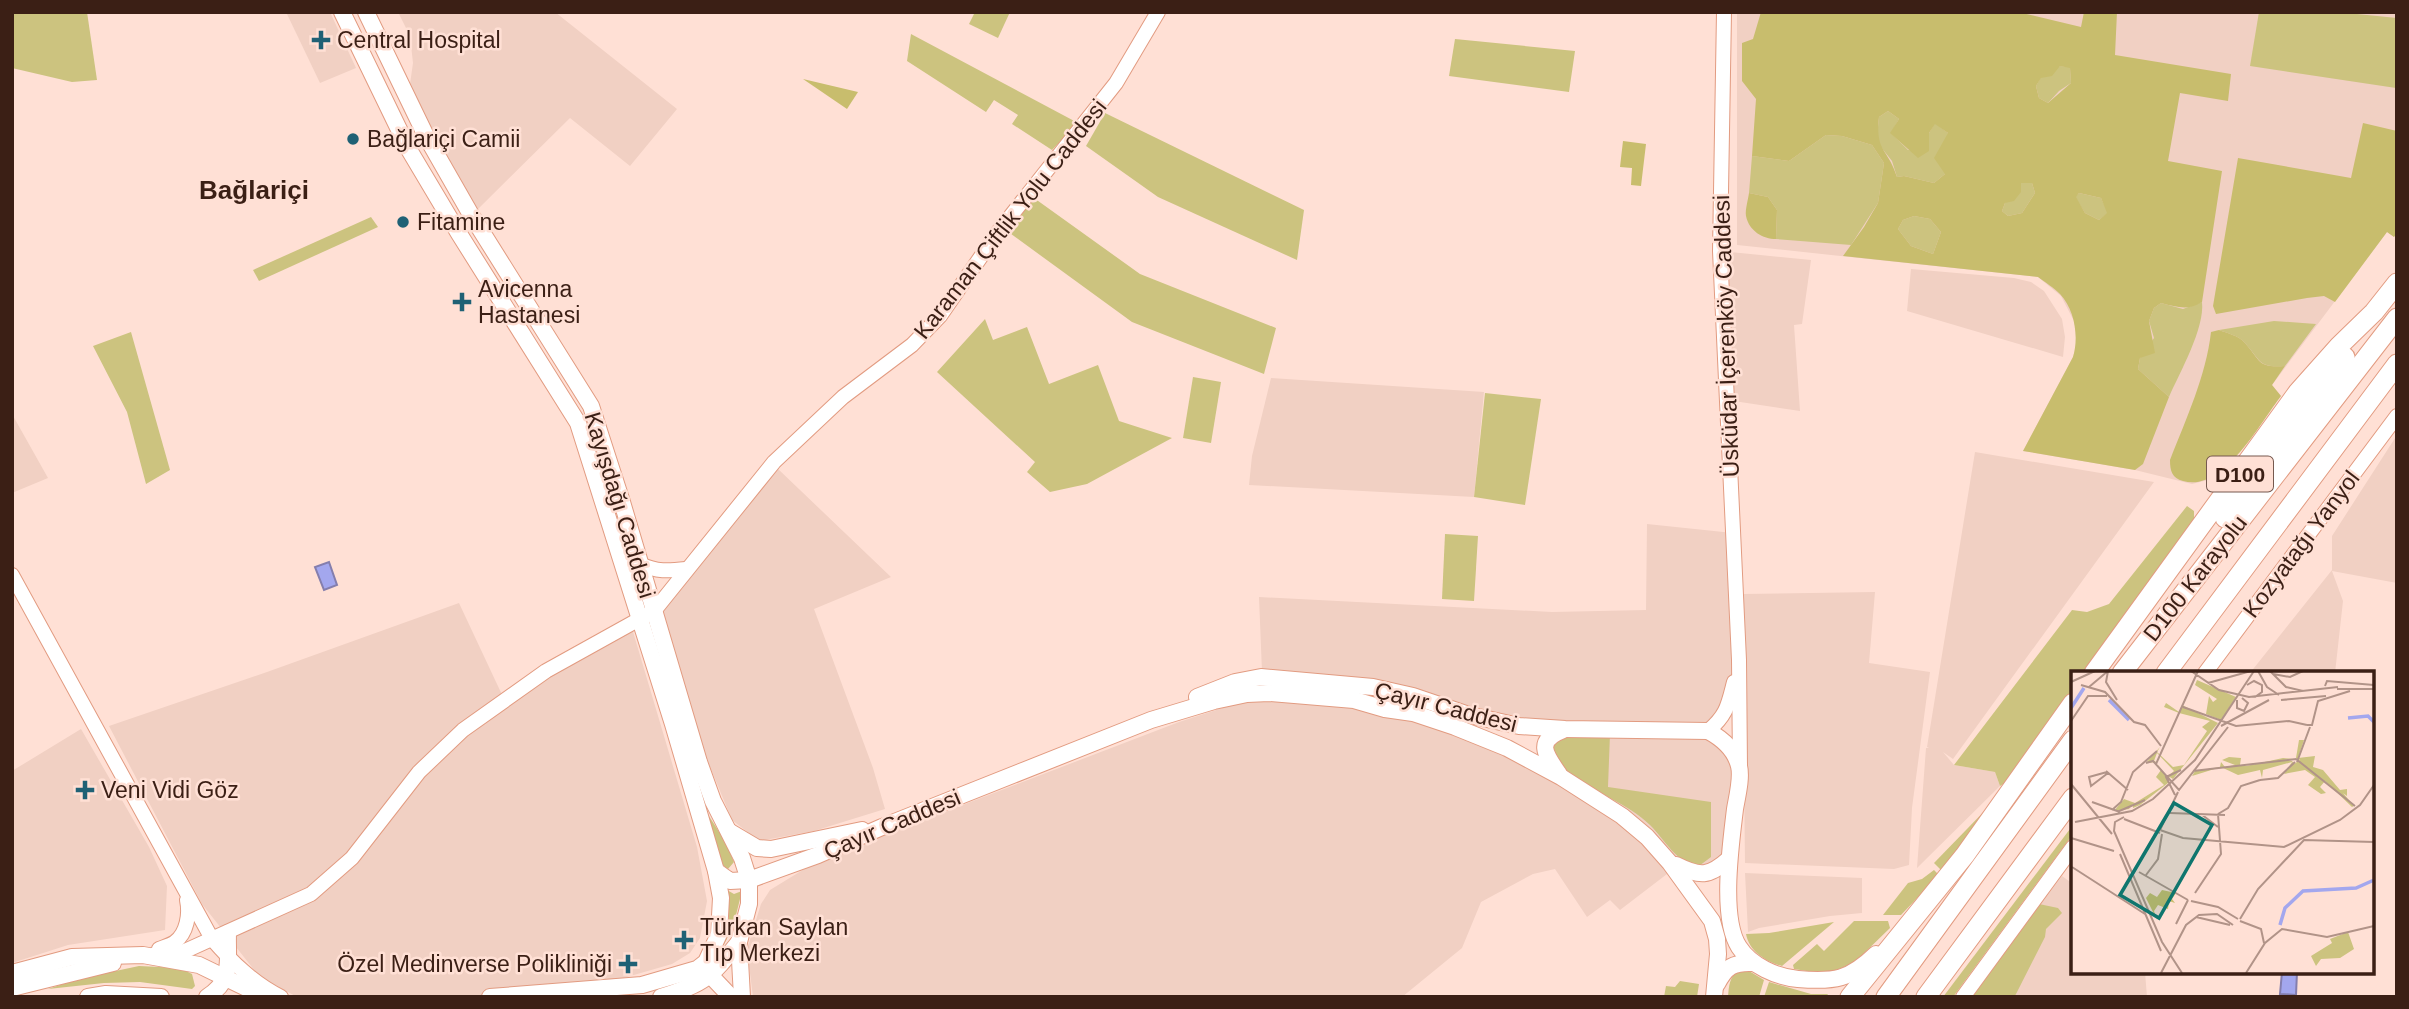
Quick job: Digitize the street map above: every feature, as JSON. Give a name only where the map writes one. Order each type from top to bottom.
[{"type":"highway","name":"D100","points":[[2095,671],[2298,392],[2374,312],[2397,283]]},
{"type":"highway","points":[[2126,667],[2207,544],[2374,312]]},
{"type":"highway","name":"D100 Karayolu","points":[[2126,667],[2397,318]]},
{"type":"highway","name":"D100 Karayolu","points":[[2167,671],[2397,364]]},
{"type":"highway","points":[[1850,997],[1965,855],[2071,706]]},
{"type":"highway","points":[[1886,997],[2071,743]]},
{"type":"highway","points":[[1926,997],[2071,801]]},
{"type":"main road","name":"Kayışdağı Caddesi","points":[[342,12],[408,148],[578,423],[713,801],[749,880],[749,904],[739,942],[742,997]]},
{"type":"main road","name":"Kayışdağı Caddesi","points":[[366,12],[425,136],[591,406],[640,564],[647,615],[716,871],[722,911],[715,947],[706,962],[697,969],[678,976]]},
{"type":"main road","name":"Karaman Çiftlik Yolu Caddesi","points":[[647,615],[774,462],[843,397],[912,345],[940,316],[998,232],[1116,83],[1158,12]]},
{"type":"main road","name":"Üsküdar İçerenköy Caddesi","points":[[1724,12],[1720,251],[1739,660],[1740,768],[1729,859],[1731,929],[1739,948],[1753,963]]},
{"type":"main road","name":"Kozyatağı Yanyol","points":[[2206,671],[2397,416]]},
{"type":"main road","points":[[640,564],[665,572],[686,569]]},
{"type":"main road","points":[[12,575],[212,939],[228,957],[265,989],[281,997]]},
{"type":"main road","points":[[12,973],[72,957],[185,951],[311,894],[352,858],[419,772],[463,730],[546,671],[647,615]]},
{"type":"main road","name":"Üsküdar İçerenköy Caddesi","points":[[1709,731],[1722,720],[1727,709],[1739,660]]},
{"type":"main road","name":"Çayır Caddesi","points":[[1151,720],[1176,706],[1235,682],[1261,677],[1373,687],[1413,696],[1469,715],[1519,726],[1709,731]]},
{"type":"main road","name":"Çayır Caddesi","points":[[749,880],[818,855],[1151,720],[1247,694],[1269,693],[1354,700],[1385,709],[1413,713],[1507,748],[1561,777],[1622,816],[1647,837],[1670,863],[1712,921],[1718,954],[1714,993]]},
{"type":"main road","points":[[1561,777],[1545,752],[1545,743],[1549,735],[1565,729]]},
{"type":"main road","points":[[1709,731],[1723,740],[1740,768]]},
{"type":"main road","points":[[729,832],[757,848],[771,849],[882,827]]},
{"type":"main road","points":[[1963,997],[2071,850]]},
{"type":"main road","points":[[1670,863],[1693,873],[1715,872],[1729,859]]},
{"type":"main road","points":[[716,871],[730,881],[749,880]]},
{"type":"main road","points":[[12,988],[143,955],[176,942],[187,924],[190,912],[182,886]]},
{"type":"main road","points":[[1714,993],[1725,968],[1738,962],[1753,963],[1788,978],[1825,981],[1844,978],[1862,967],[1913,917]]},
{"type":"main road","points":[[207,997],[218,990],[227,979],[228,933]]},
{"type":"main road","points":[[661,997],[691,987],[711,976],[739,942]]},
{"type":"main road","points":[[143,955],[199,965],[265,997]]},
{"type":"main road","points":[[195,997],[205,986],[207,978],[199,965]]},
{"type":"main road","points":[[490,997],[630,986],[678,976],[711,976],[731,997]]},
{"type":"main road","points":[[88,997],[106,994],[161,997]]},
{"type":"shaded area","points":[[12,12],[87,12],[97,80],[72,82],[12,68]]},
{"type":"shaded area","name":"Central Hospital","points":[[286,12],[330,12],[356,68],[320,83]]},
{"type":"shaded area","points":[[398,12],[555,12],[677,109],[630,166],[570,118],[475,212],[409,91],[413,63],[410,36]]},
{"type":"shaded area","points":[[975,12],[1010,12],[998,38],[969,24]]},
{"type":"shaded area","points":[[1737,12],[2397,12],[2397,233],[2394,237],[2387,232],[2272,385],[2281,396],[2226,469],[2208,480],[2192,484],[2135,470],[2023,451],[2073,357],[2077,344],[2074,321],[2061,296],[2038,277],[1737,245]]},
{"type":"shaded area","points":[[1761,12],[2018,12],[2081,27],[2084,12],[2117,12],[2115,55],[2231,74],[2228,101],[2180,93],[2168,161],[2222,171],[2202,302],[2187,307],[2161,303],[2154,308],[2149,321],[2155,353],[2140,358],[2138,369],[2169,397],[2143,464],[2135,470],[2023,451],[2073,357],[2076,341],[2072,316],[2065,300],[2038,277],[1843,256],[1878,203],[1884,163],[1872,145],[1842,136],[1826,135],[1789,161],[1752,156],[1756,99],[1742,81],[1742,43],[1753,39]],"holes":[[[2060,66],[2070,68],[2071,83],[2048,103],[2039,98],[2036,86],[2041,78],[2052,76]],[[1888,111],[1899,119],[1890,133],[1918,158],[1929,151],[1929,133],[1935,124],[1948,133],[1934,158],[1945,174],[1934,183],[1904,176],[1897,177],[1881,144],[1879,117]],[[2021,183],[2032,183],[2035,193],[2022,213],[2008,216],[2002,211],[2005,203],[2014,201],[2021,192]],[[2079,193],[2101,198],[2107,213],[2099,220],[2085,213],[2076,197]],[[1914,216],[1930,219],[1941,232],[1933,254],[1911,246],[1898,229],[1903,220]]]},
{"type":"shaded area","points":[[2259,12],[2337,12],[2397,18],[2396,88],[2250,66]]},
{"type":"shaded area","points":[[911,34],[1078,123],[1052,150],[1012,124],[1018,115],[994,100],[986,112],[907,61]]},
{"type":"shaded area","points":[[1455,39],[1575,51],[1569,92],[1449,76]]},
{"type":"shaded area","points":[[2060,66],[2070,67],[2071,83],[2048,103],[2039,98],[2036,86],[2041,77]]},
{"type":"shaded area","points":[[803,79],[858,92],[847,109]]},
{"type":"shaded area","points":[[1888,111],[1899,119],[1891,133],[1908,150],[1929,151],[1929,133],[1935,123],[1948,133],[1945,174],[1934,183],[1904,176],[1897,177],[1892,161],[1877,137],[1879,117]]},
{"type":"shaded area","points":[[1105,113],[1304,210],[1297,260],[1158,197],[1086,146]]},
{"type":"shaded area","points":[[2363,123],[2397,131],[2397,233],[2394,237],[2387,232],[2335,302],[2324,296],[2216,314],[2213,306],[2238,158],[2351,178]]},
{"type":"shaded area","points":[[1826,135],[1842,136],[1872,145],[1884,163],[1878,203],[1851,245],[1776,239],[1777,210],[1768,197],[1749,193],[1752,156],[1789,161]]},
{"type":"shaded area","points":[[1623,141],[1646,144],[1641,186],[1631,185],[1632,168],[1620,167]]},
{"type":"shaded area","points":[[2021,182],[2032,183],[2035,193],[2022,213],[2008,216],[2002,211],[2005,203]]},
{"type":"shaded area","points":[[1749,193],[1768,197],[1777,210],[1776,239],[1762,236],[1750,226],[1746,214]]},
{"type":"shaded area","points":[[2079,193],[2101,198],[2108,213],[2099,220],[2085,213],[2075,197]]},
{"type":"shaded area","points":[[1034,198],[1140,274],[1276,328],[1264,374],[1132,322],[1007,231]]},
{"type":"shaded area","points":[[1914,216],[1930,219],[1941,232],[1933,254],[1911,246],[1898,229],[1903,220]]},
{"type":"shaded area","points":[[371,217],[378,227],[259,281],[253,270]]},
{"type":"shaded area","points":[[1720,251],[1811,260],[1802,324],[1794,325],[1800,411],[1727,400]]},
{"type":"shaded area","points":[[1911,269],[2014,278],[2031,282],[2044,291],[2062,319],[2065,337],[2063,357],[1907,311]]},
{"type":"shaded area","points":[[2202,302],[2196,337],[2169,397],[2138,369],[2140,358],[2154,338],[2149,321],[2154,308],[2161,303],[2183,309]]},
{"type":"shaded area","points":[[985,319],[993,340],[1027,327],[1049,384],[1098,365],[1119,421],[1172,438],[1087,484],[1050,492],[1027,472],[1035,462],[937,372]]},
{"type":"shaded area","points":[[2274,321],[2316,324],[2285,366],[2264,364],[2242,340],[2219,330]]},
{"type":"shaded area","points":[[2219,330],[2242,340],[2260,362],[2269,366],[2285,366],[2272,385],[2281,396],[2251,438],[2226,466],[2212,477],[2198,482],[2183,481],[2172,474],[2170,460],[2200,381],[2211,332]]},
{"type":"shaded area","points":[[131,332],[170,470],[146,484],[127,412],[93,346]]},
{"type":"shaded area","points":[[1193,377],[1221,382],[1211,443],[1183,438]]},
{"type":"shaded area","points":[[1271,378],[1484,392],[1474,497],[1249,485],[1252,456]]},
{"type":"shaded area","points":[[1485,393],[1541,399],[1525,505],[1474,497]]},
{"type":"shaded area","points":[[12,414],[48,478],[12,493]]},
{"type":"shaded area","points":[[2397,435],[2397,583],[2332,571],[2343,601],[2335,671],[2252,671],[2332,570],[2332,536]]},
{"type":"shaded area","points":[[1975,452],[2154,482],[1953,759],[1943,752],[1954,765],[1995,772],[2000,786],[1917,868],[1926,748],[1929,748],[1927,747]]},
{"type":"shaded area","points":[[777,468],[891,577],[814,609],[873,768],[885,809],[814,831],[759,841],[732,820],[701,745],[657,611]]},
{"type":"shaded area","points":[[2187,506],[2194,511],[2194,524],[2096,671],[2071,671],[2071,707],[2025,770],[2000,786],[1995,772],[1954,765],[2072,610],[2087,612],[2109,604]]},
{"type":"shaded area","points":[[1647,524],[1733,533],[1739,660],[1727,709],[1709,731],[1740,768],[1729,859],[1715,872],[1671,863],[1667,874],[1620,910],[1610,900],[1587,917],[1555,869],[1533,874],[1481,902],[1462,948],[1402,997],[753,997],[747,949],[761,904],[770,890],[819,860],[1179,722],[1269,693],[1413,713],[1559,776],[1547,728],[1262,672],[1259,597],[1552,612],[1646,610]]},
{"type":"shaded area","points":[[1445,534],[1478,536],[1474,601],[1442,599]]},
{"type":"shaded area","points":[[1875,592],[1869,663],[1930,672],[1912,808],[1909,865],[1894,869],[1745,863],[1742,594]]},
{"type":"shaded area","points":[[459,603],[504,699],[631,625],[697,847],[707,901],[700,938],[690,953],[672,964],[620,979],[474,997],[297,997],[259,976],[202,904],[109,726]]},
{"type":"shaded area","points":[[81,729],[149,847],[167,886],[165,930],[68,945],[12,963],[12,771]]},
{"type":"shaded area","points":[[1566,733],[1610,734],[1608,787],[1711,802],[1711,857],[1699,866],[1684,861],[1641,817],[1568,772],[1557,757],[1552,744]]},
{"type":"shaded area","points":[[1999,796],[1944,873],[1934,863]]},
{"type":"shaded area","points":[[705,810],[725,841],[734,862],[728,869],[719,859]]},
{"type":"shaded area","points":[[2071,828],[2071,837],[1953,997],[1943,997]]},
{"type":"shaded area","points":[[1934,870],[1939,875],[1901,915],[1883,915],[1908,883],[1922,879]]},
{"type":"shaded area","points":[[1745,873],[1862,878],[1862,913],[1830,916],[1748,932]]},
{"type":"shaded area","points":[[2062,876],[2071,883],[2071,974],[2145,974],[2147,997],[1971,997]]},
{"type":"shaded area","points":[[727,890],[734,894],[742,891],[733,927],[718,956],[729,918]]},
{"type":"shaded area","points":[[2039,904],[2058,908],[2062,913],[2046,929],[2045,937],[2014,997],[1971,997]]},
{"type":"shaded area","points":[[1854,921],[1888,921],[1890,928],[1854,963],[1826,974],[1794,969],[1793,965],[1817,944],[1824,951]]},
{"type":"shaded area","points":[[1834,922],[1782,966],[1759,955],[1746,934],[1769,933]]},
{"type":"shaded area","points":[[139,966],[180,968],[192,974],[195,986],[192,989],[140,982],[48,989],[78,979]]},
{"type":"shaded area","points":[[1740,970],[1749,971],[1764,980],[1759,997],[1728,997],[1732,978]]},
{"type":"shaded area","points":[[1680,981],[1699,984],[1697,997],[1664,997],[1666,986],[1675,987]]},
{"type":"shaded area","points":[[1769,982],[1811,994],[1828,994],[1826,997],[1764,997]]},
{"type":"water","points":[[329,562],[337,585],[324,590],[315,567]]},
{"type":"water","points":[[2282,974],[2297,974],[2296,995],[2280,994]]},
{"type":"place","name":"Central Hospital","points":[[321,40]]},
{"type":"place","name":"Bağlariçi Camii","points":[[353,139]]},
{"type":"place","name":"Fitamine","points":[[403,222]]},
{"type":"place","name":"Avicenna Hastanesi","points":[[462,302]]},
{"type":"place","name":"Veni Vidi Göz","points":[[85,790]]},
{"type":"place","name":"Türkan Saylan Tıp Merkezi","points":[[684,940]]},
{"type":"place","name":"Özel Medinverse Polikliniği","points":[[628,964]]},
{"type":"district","name":"Bağlariçi","points":[[254,190]]}]
